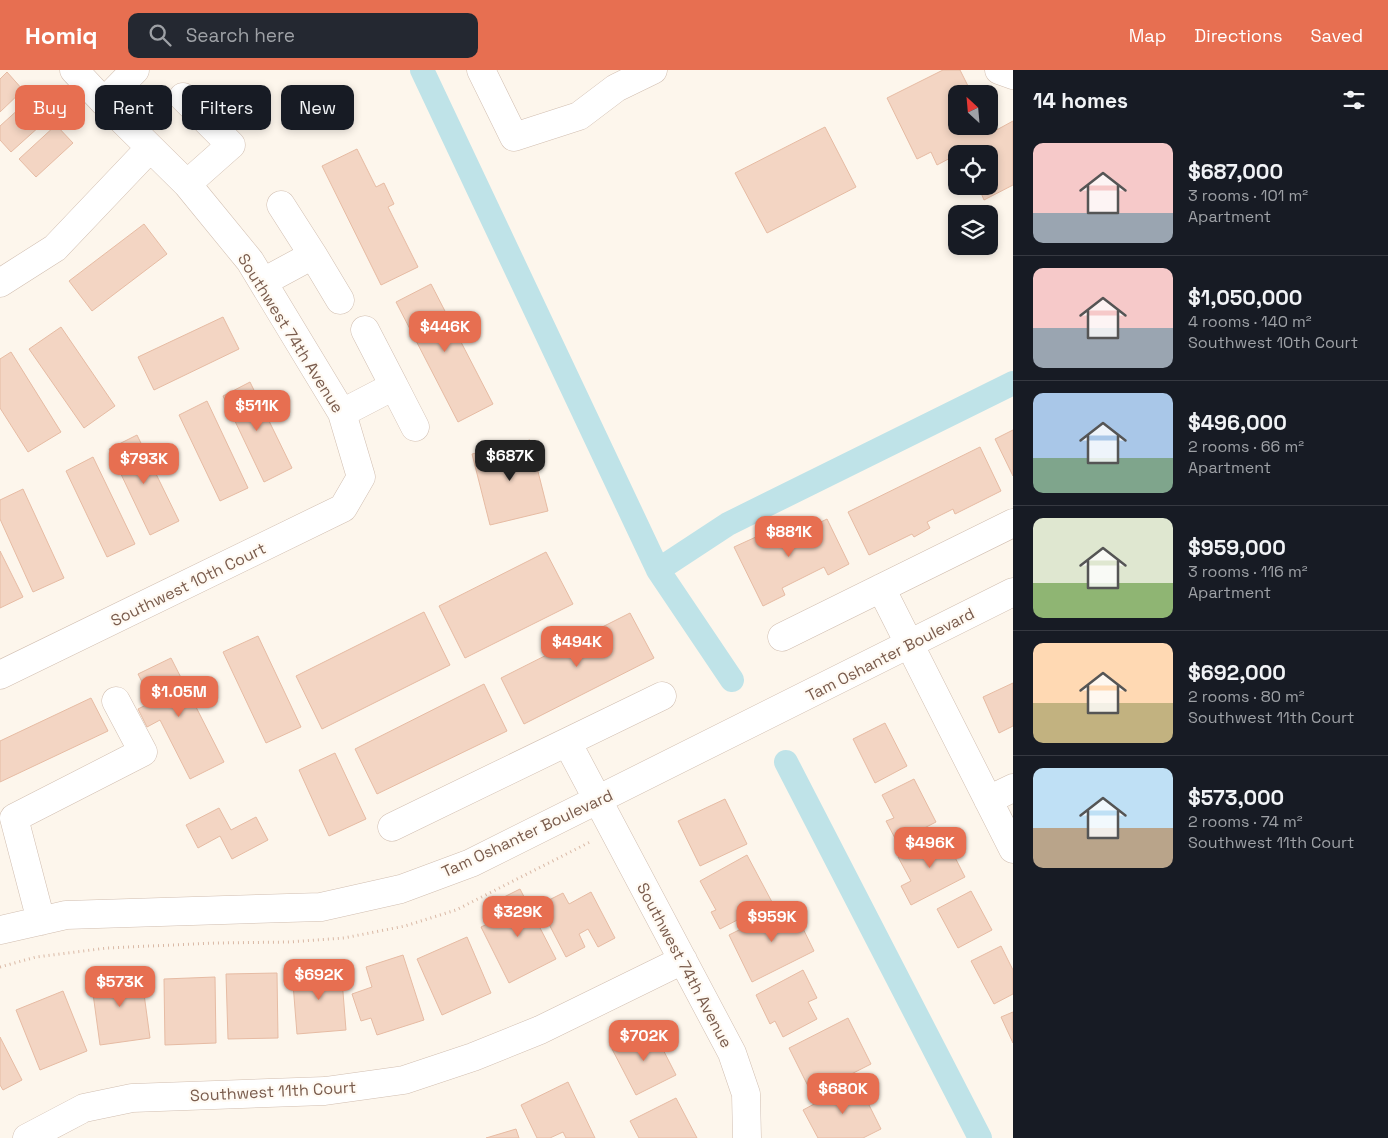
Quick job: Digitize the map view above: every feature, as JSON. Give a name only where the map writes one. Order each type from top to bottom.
[{"type":"street","name":"Southwest 74th Avenue","points":[[74,70],[95,92]]},
{"type":"street","points":[[120,85],[135,70]]},
{"type":"street","points":[[481,70],[514,136],[579,116],[616,88],[653,70]]},
{"type":"street","points":[[999,70],[1013,75]]},
{"type":"street","name":"Southwest 74th Avenue","points":[[132,130],[187,184],[250,261],[342,413],[361,477]]},
{"type":"street","points":[[187,184],[231,145],[216,130]]},
{"type":"street","points":[[0,283],[55,248],[150,148]]},
{"type":"street","points":[[281,205],[340,300]]},
{"type":"street","points":[[263,282],[313,255]]},
{"type":"street","points":[[365,330],[415,426]]},
{"type":"street","points":[[342,413],[394,386]]},
{"type":"street","name":"Southwest 10th Court","points":[[0,675],[343,508],[361,477]]},
{"type":"street","points":[[782,637],[1013,524]]},
{"type":"street","points":[[881,588],[1013,849]]},
{"type":"street","name":"Tam Oshanter Boulevard","points":[[0,930],[66,916],[321,907],[401,889],[471,863],[1013,592]]},
{"type":"street","points":[[392,827],[662,696]]},
{"type":"street","points":[[41,921],[14,818],[143,752],[116,701]]},
{"type":"street","name":"Southwest 74th Avenue","points":[[567,742],[732,1053],[746,1094],[747,1138]]},
{"type":"street","points":[[988,800],[1013,788]]},
{"type":"street","name":"Southwest 11th Court","points":[[27,1138],[84,1108],[132,1098],[324,1091],[404,1080],[473,1057],[540,1030],[683,960]]},
{"type":"building","points":[[943,70],[960,70],[968,85],[948,85],[948,135],[998,135],[998,129],[1013,121],[1013,185],[998,193],[998,145],[948,145],[948,159],[937,165],[931,152],[917,159],[887,98]]},
{"type":"building","points":[[7,72],[19,85],[15,85],[15,98],[0,112],[0,79]]},
{"type":"building","points":[[15,112],[15,130],[36,130],[11,152],[0,140],[0,126]]},
{"type":"building","points":[[825,127],[856,187],[767,233],[735,173]]},
{"type":"building","points":[[51,130],[61,130],[73,143],[36,177],[19,159]]},
{"type":"building","points":[[357,149],[376,187],[384,183],[394,204],[388,207],[418,267],[381,285],[322,166]]},
{"type":"building","points":[[982,195],[994,195],[984,200]]},
{"type":"building","points":[[144,224],[167,254],[92,311],[69,281]]},
{"type":"building","points":[[431,284],[493,404],[458,422],[396,302]]},
{"type":"building","points":[[223,317],[239,349],[154,390],[138,357]]},
{"type":"building","points":[[61,327],[115,406],[84,428],[29,349]]},
{"type":"building","points":[[11,352],[61,432],[28,452],[0,408],[0,359]]},
{"type":"building","points":[[250,382],[292,468],[264,482],[223,396]]},
{"type":"building","points":[[207,401],[248,488],[220,501],[179,415]]},
{"type":"building","points":[[1013,430],[1013,476],[995,439]]},
{"type":"building","points":[[137,435],[179,521],[150,535],[109,449]]},
{"type":"building","points":[[530,440],[548,511],[490,525],[472,454]]},
{"type":"building","points":[[980,447],[1001,491],[955,514],[953,509],[927,522],[930,528],[914,537],[912,534],[869,555],[848,512]]},
{"type":"building","points":[[93,457],[135,544],[107,557],[66,471]]},
{"type":"building","points":[[23,489],[64,578],[33,592],[0,519],[0,500]]},
{"type":"building","points":[[827,519],[849,564],[828,575],[824,567],[782,588],[785,595],[763,606],[734,547],[780,526],[786,539]]},
{"type":"building","points":[[0,551],[23,597],[0,608]]},
{"type":"building","points":[[546,552],[573,604],[465,658],[439,606]]},
{"type":"building","points":[[424,612],[450,665],[322,729],[296,676]]},
{"type":"building","points":[[630,613],[654,658],[524,724],[501,678]]},
{"type":"building","points":[[258,636],[301,727],[266,743],[223,652]]},
{"type":"building","points":[[171,658],[224,762],[190,779],[160,720],[147,727],[138,709],[152,702],[138,674]]},
{"type":"building","points":[[1013,683],[1013,726],[999,733],[983,697]]},
{"type":"building","points":[[484,684],[507,731],[377,794],[355,749]]},
{"type":"building","points":[[91,698],[108,731],[0,782],[0,741]]},
{"type":"building","points":[[885,723],[907,766],[875,783],[853,739]]},
{"type":"building","points":[[335,753],[366,819],[329,836],[299,770]]},
{"type":"building","points":[[914,779],[936,822],[897,842],[886,821],[894,818],[882,795]]},
{"type":"building","points":[[725,799],[747,844],[700,866],[678,821]]},
{"type":"building","points":[[219,808],[231,830],[256,817],[268,840],[232,859],[220,836],[198,848],[186,825]]},
{"type":"building","points":[[943,834],[965,877],[911,905],[901,886],[911,881],[898,857]]},
{"type":"building","points":[[747,855],[772,902],[720,929],[711,912],[716,910],[700,881]]},
{"type":"building","points":[[520,889],[556,959],[509,983],[481,927],[504,916],[496,901]]},
{"type":"building","points":[[971,891],[992,930],[958,948],[937,909]]},
{"type":"building","points":[[591,892],[615,938],[598,947],[588,929],[579,934],[585,947],[566,957],[539,905],[563,893],[569,904]]},
{"type":"building","points":[[791,904],[814,951],[752,982],[729,935]]},
{"type":"building","points":[[467,937],[491,993],[442,1015],[417,959]]},
{"type":"building","points":[[1001,946],[1013,970],[1013,994],[994,1004],[971,961]]},
{"type":"building","points":[[403,955],[424,1020],[377,1035],[371,1018],[361,1021],[352,994],[372,987],[366,967]]},
{"type":"building","points":[[341,967],[346,1030],[297,1034],[292,971]]},
{"type":"building","points":[[803,970],[817,998],[808,1002],[817,1019],[783,1037],[775,1021],[770,1024],[756,995]]},
{"type":"building","points":[[141,972],[150,1038],[100,1045],[91,979]]},
{"type":"building","points":[[277,973],[278,1038],[228,1039],[226,974]]},
{"type":"building","points":[[215,977],[216,1043],[165,1045],[164,979]]},
{"type":"building","points":[[63,991],[87,1051],[40,1070],[16,1010]]},
{"type":"building","points":[[1013,1012],[1013,1043],[1001,1017]]},
{"type":"building","points":[[848,1018],[871,1064],[812,1094],[789,1048]]},
{"type":"building","points":[[652,1028],[676,1075],[636,1095],[612,1049]]},
{"type":"building","points":[[0,1037],[22,1080],[3,1090],[0,1085]]},
{"type":"building","points":[[857,1081],[881,1129],[863,1138],[818,1138],[803,1110]]},
{"type":"building","points":[[568,1082],[595,1138],[566,1138],[563,1132],[550,1138],[537,1138],[521,1105]]},
{"type":"building","points":[[676,1098],[697,1138],[639,1138],[630,1121]]},
{"type":"building","points":[[516,1129],[519,1138],[486,1138]]},
{"type":"waterway","points":[[422,70],[658,570]]},
{"type":"waterway","points":[[732,680],[658,570],[728,524],[1013,383]]},
{"type":"waterway","points":[[786,762],[980,1138]]}]
